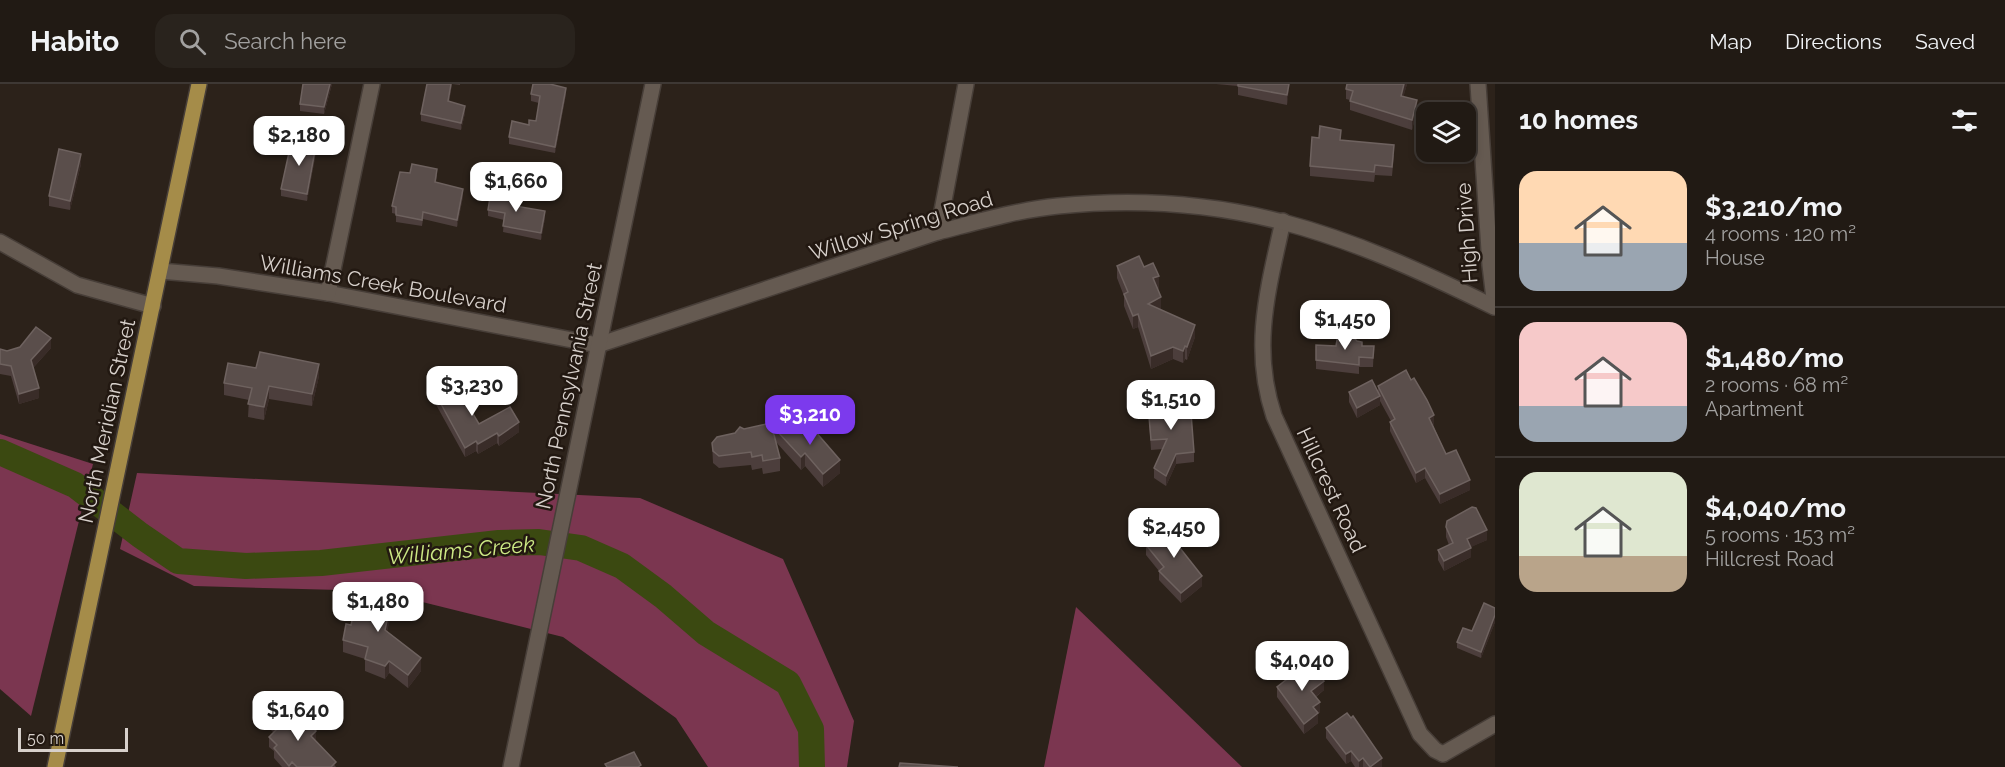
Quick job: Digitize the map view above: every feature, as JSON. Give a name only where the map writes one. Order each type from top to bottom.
[{"type":"main road","name":"North Meridian Street","points":[[55,767],[199,84]]},
{"type":"street","points":[[328,292],[372,84]]},
{"type":"street","name":"North Pennsylvania Street","points":[[511,767],[654,84]]},
{"type":"street","points":[[938,232],[966,84]]},
{"type":"street","name":"High Drive","points":[[1478,84],[1495,307]]},
{"type":"street","name":"Willow Spring Road","points":[[598,345],[938,232],[1025,211],[1087,203],[1187,205],[1252,213],[1326,233],[1378,252],[1495,307]]},
{"type":"street","name":"Hillcrest Road","points":[[1283,221],[1262,331],[1262,360],[1266,392],[1274,416],[1420,734],[1442,760]]},
{"type":"street","points":[[0,242],[76,285],[153,306]]},
{"type":"street","name":"Williams Creek Boulevard","points":[[160,271],[218,276],[328,292],[598,345]]},
{"type":"street","points":[[1442,760],[1495,724]]},
{"type":"shaded area","points":[[0,434],[93,464],[31,716],[0,689]]},
{"type":"shaded area","points":[[137,473],[640,498],[783,559],[854,721],[847,767],[708,767],[676,718],[563,637],[378,591],[194,586],[120,549]]},
{"type":"shaded area","points":[[1076,607],[1242,767],[1044,767]]},
{"type":"building","points":[[303,84],[330,84],[324,107],[300,104]]},
{"type":"building","points":[[427,84],[451,84],[448,101],[465,106],[461,123],[421,114]]},
{"type":"building","points":[[533,84],[550,84],[566,88],[555,147],[509,137],[512,121],[529,125],[529,120],[536,121],[540,96],[531,94]]},
{"type":"building","points":[[1238,84],[1289,84],[1287,95],[1238,86]]},
{"type":"building","points":[[1347,84],[1404,84],[1401,96],[1417,100],[1412,120],[1350,101],[1353,91],[1346,89]]},
{"type":"building","points":[[1320,126],[1341,130],[1340,140],[1394,145],[1392,167],[1375,165],[1374,172],[1310,166],[1312,137],[1319,138]]},
{"type":"building","points":[[292,139],[316,145],[307,194],[281,189]]},
{"type":"building","points":[[59,149],[81,154],[70,201],[49,196]]},
{"type":"building","points":[[412,164],[437,169],[435,182],[463,189],[457,220],[423,212],[422,220],[396,215],[396,207],[392,206],[400,172],[410,173]]},
{"type":"building","points":[[491,191],[516,197],[515,206],[545,211],[541,233],[503,226],[505,213],[488,210]]},
{"type":"building","points":[[1139,256],[1144,267],[1153,263],[1159,276],[1153,278],[1161,297],[1148,304],[1195,325],[1187,347],[1185,346],[1183,351],[1173,347],[1151,356],[1138,314],[1133,316],[1124,294],[1128,292],[1117,266]]},
{"type":"building","points":[[36,327],[51,338],[31,360],[39,388],[19,394],[11,366],[0,364],[0,349],[7,351],[20,347]]},
{"type":"building","points":[[1345,335],[1351,335],[1357,341],[1362,342],[1362,346],[1374,346],[1373,358],[1359,357],[1359,365],[1316,360],[1316,345],[1336,346],[1337,340]]},
{"type":"building","points":[[260,352],[319,364],[312,394],[269,386],[264,407],[248,404],[252,388],[224,383],[228,363],[256,368]]},
{"type":"building","points":[[1406,370],[1411,380],[1414,378],[1427,400],[1434,415],[1429,418],[1446,454],[1456,450],[1470,480],[1440,494],[1425,468],[1416,473],[1390,422],[1395,419],[1378,386]]},
{"type":"building","points":[[1372,380],[1380,396],[1357,408],[1349,392]]},
{"type":"building","points":[[448,383],[450,387],[457,383],[470,403],[467,404],[479,424],[510,407],[519,422],[499,436],[497,433],[478,444],[476,441],[465,448],[434,391]]},
{"type":"building","points":[[1190,400],[1194,452],[1176,454],[1166,476],[1154,468],[1167,439],[1151,440],[1148,405]]},
{"type":"building","points":[[771,423],[780,458],[763,461],[762,455],[752,457],[751,452],[719,456],[713,451],[712,443],[717,437],[735,433],[740,427],[744,429]]},
{"type":"building","points":[[808,423],[840,460],[823,474],[805,453],[801,457],[775,429],[800,424],[803,428]]},
{"type":"building","points":[[1472,507],[1476,508],[1487,530],[1467,539],[1471,548],[1444,561],[1438,550],[1453,543],[1446,527],[1447,521]]},
{"type":"building","points":[[1174,524],[1184,537],[1176,543],[1202,576],[1181,593],[1159,571],[1164,567],[1146,545]]},
{"type":"building","points":[[359,589],[392,597],[385,630],[421,658],[408,675],[389,661],[385,666],[365,659],[368,647],[343,640],[346,624],[351,625]]},
{"type":"building","points":[[1484,603],[1495,608],[1495,615],[1481,652],[1457,642],[1463,628],[1472,631]]},
{"type":"building","points":[[1309,662],[1324,681],[1311,691],[1320,702],[1313,707],[1318,713],[1304,724],[1277,687]]},
{"type":"building","points":[[290,706],[316,731],[311,736],[336,762],[331,767],[297,767],[292,762],[289,766],[274,748],[277,745],[269,737],[278,728],[270,719],[278,711],[282,715]]},
{"type":"building","points":[[1347,713],[1351,718],[1353,716],[1382,758],[1370,767],[1363,758],[1359,761],[1351,751],[1346,754],[1326,728]]},
{"type":"building","points":[[634,752],[641,765],[638,767],[607,767],[605,764]]},
{"type":"building","points":[[900,763],[957,767],[899,767]]},
{"type":"waterway","name":"Williams Creek","points":[[0,452],[75,485],[178,561],[246,566],[321,563],[499,543],[539,542],[581,548],[622,566],[663,596],[706,633],[788,683],[811,729],[812,767]]}]
